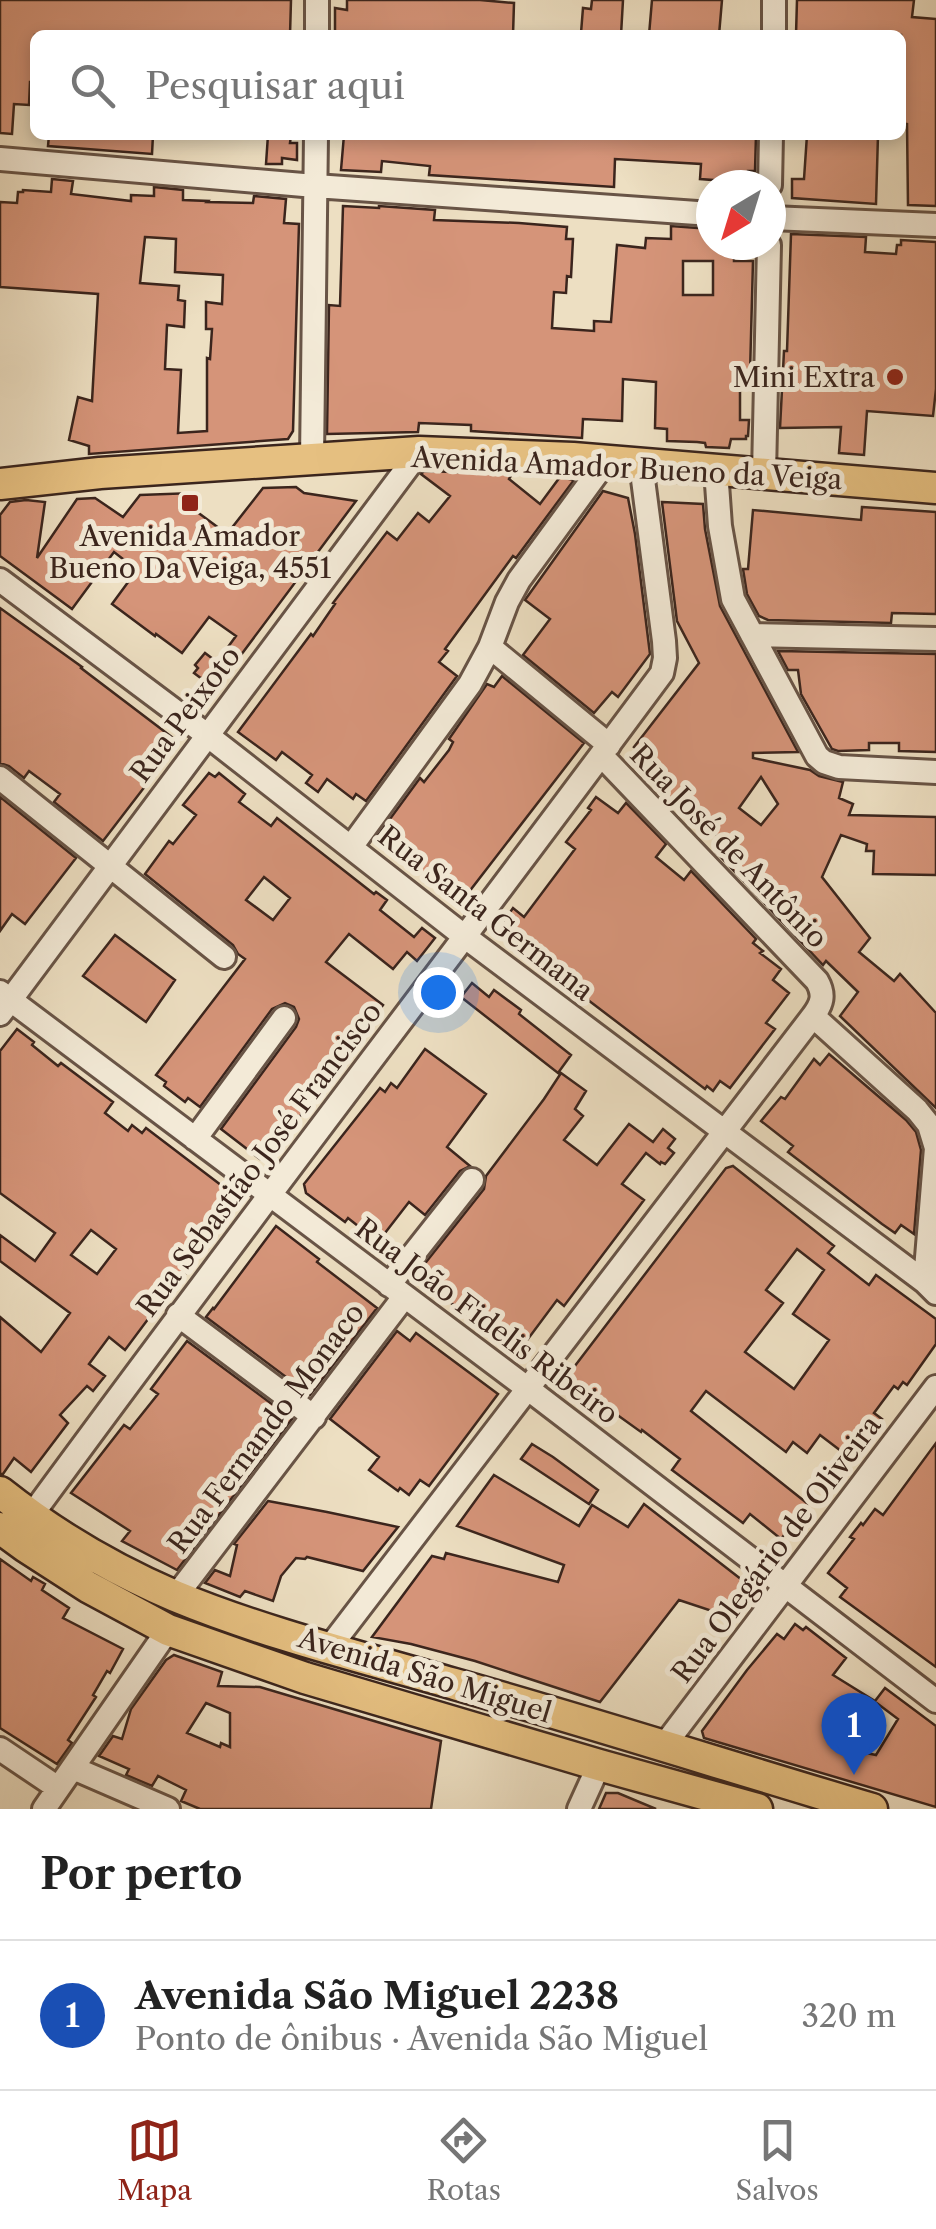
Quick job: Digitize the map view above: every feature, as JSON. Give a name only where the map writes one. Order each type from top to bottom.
[{"type":"main road","name":"Avenida Amador Bueno da Veiga","points":[[2,481],[420,452],[606,461],[936,488]]},
{"type":"main road","name":"Avenida São Miguel","points":[[0,1492],[68,1541],[176,1596],[328,1648],[872,1809]]},
{"type":"main road","name":"Avenida São Miguel","points":[[0,1528],[88,1587],[168,1630],[305,1678],[757,1809]]},
{"type":"street","points":[[317,0],[317,30]]},
{"type":"street","points":[[774,0],[774,30]]},
{"type":"street","points":[[312,459],[316,140]]},
{"type":"street","points":[[770,170],[771,140]]},
{"type":"street","points":[[0,160],[696,213]]},
{"type":"street","points":[[786,219],[936,225]]},
{"type":"street","points":[[764,474],[769,260]]},
{"type":"street","name":"Rua Peixoto","points":[[4,1002],[420,452]]},
{"type":"street","points":[[352,847],[454,708],[481,666],[519,580],[606,461]]},
{"type":"street","name":"Rua Sebastião José Francisco","points":[[31,1516],[662,672],[664,641],[641,464]]},
{"type":"street","points":[[716,470],[730,590],[817,756],[840,767],[936,772]]},
{"type":"street","name":"Rua Santa Germana","points":[[0,580],[930,1287]]},
{"type":"street","points":[[752,635],[936,640]]},
{"type":"street","name":"Rua José de Antônio","points":[[490,647],[605,750],[817,981],[823,995],[813,1016]]},
{"type":"street","points":[[0,778],[224,956]]},
{"type":"street","name":"Rua João Fidelis Ribeiro","points":[[4,1002],[270,1195],[936,1700]]},
{"type":"street","points":[[328,1648],[813,1016],[929,1125],[936,1148],[930,1287]]},
{"type":"street","points":[[194,1139],[284,1018]]},
{"type":"street","name":"Rua Fernando Monaco","points":[[176,1596],[314,1418],[472,1180]]},
{"type":"street","points":[[178,1315],[314,1418]]},
{"type":"street","name":"Rua Olegário de Oliveira","points":[[663,1747],[936,1388]]},
{"type":"street","points":[[44,1809],[168,1630]]},
{"type":"street","points":[[0,1749],[58,1788]]},
{"type":"street","points":[[579,1809],[599,1765]]},
{"type":"street","points":[[73,1768],[168,1809]]},
{"type":"building","points":[[0,0],[291,0],[290,30],[30,30],[29,105],[14,104],[12,134],[0,133]]},
{"type":"building","points":[[347,0],[514,3],[513,30],[335,30],[335,8],[347,10]]},
{"type":"building","points":[[592,0],[623,0],[621,30],[581,30],[583,8],[591,9]]},
{"type":"building","points":[[652,0],[722,0],[719,30],[649,30]]},
{"type":"building","points":[[797,0],[914,0],[912,17],[936,19],[936,206],[908,205],[906,30],[796,30]]},
{"type":"building","points":[[49,140],[153,140],[152,154],[48,146]]},
{"type":"building","points":[[268,140],[297,143],[297,160],[282,158],[282,164],[266,164]]},
{"type":"building","points":[[344,140],[756,140],[755,170],[701,170],[701,164],[615,159],[614,187],[429,175],[430,166],[382,161],[381,172],[341,170]]},
{"type":"building","points":[[807,140],[878,140],[876,204],[792,198],[792,179],[804,179]]},
{"type":"building","points":[[52,179],[73,181],[71,194],[131,201],[131,195],[154,196],[154,187],[183,190],[183,200],[253,203],[254,196],[286,199],[284,223],[299,224],[293,431],[288,439],[89,454],[89,446],[69,440],[78,397],[92,401],[98,294],[0,287],[0,202],[17,203],[18,192],[23,190],[51,192]],"holes":[[[145,237],[176,239],[175,272],[223,275],[222,304],[206,302],[206,329],[212,329],[210,359],[207,358],[207,431],[178,433],[181,370],[165,369],[167,325],[184,327],[185,301],[178,300],[179,286],[140,283]]]},
{"type":"building","points":[[343,206],[435,210],[434,220],[567,227],[566,239],[573,239],[571,277],[567,276],[566,293],[554,292],[552,328],[594,331],[594,321],[611,322],[617,245],[645,248],[646,238],[671,239],[671,226],[696,228],[696,260],[753,261],[750,373],[740,373],[740,420],[749,420],[748,436],[731,439],[729,448],[667,441],[667,429],[655,428],[656,382],[623,379],[622,421],[583,419],[582,438],[471,431],[471,425],[419,423],[418,432],[327,434],[329,305],[340,306]],"holes":[[[683,261],[713,261],[713,295],[683,295]]]},
{"type":"building","points":[[791,234],[866,237],[865,252],[896,254],[901,240],[936,242],[933,416],[867,411],[864,455],[839,453],[841,427],[780,428]]},
{"type":"building","points":[[421,474],[512,474],[509,479],[540,504],[560,477],[574,480],[445,649],[448,651],[439,662],[457,676],[366,801],[356,794],[353,799],[327,779],[318,792],[306,783],[312,775],[282,752],[276,760],[238,732],[387,532],[397,540],[418,513],[429,522],[450,496]]},
{"type":"building","points":[[296,487],[304,493],[356,501],[220,683],[210,676],[206,682],[194,673],[198,668],[195,665],[205,653],[217,662],[236,636],[209,617],[182,653],[155,636],[112,604],[137,570],[114,552],[72,609],[0,556],[0,515],[10,502],[45,502],[37,558],[77,499],[95,498],[123,517],[140,495],[193,493],[185,503],[227,534],[263,488]]},
{"type":"building","points":[[603,491],[628,498],[650,654],[618,697],[612,692],[594,713],[523,655],[550,619],[525,600]]},
{"type":"building","points":[[662,502],[703,504],[720,606],[798,752],[753,753],[753,758],[810,770],[843,782],[839,798],[853,804],[849,815],[936,817],[936,875],[873,874],[874,851],[866,851],[867,844],[841,835],[822,877],[870,938],[859,952],[894,981],[900,974],[936,1013],[936,1108],[840,1016],[858,992],[826,961],[823,965],[716,852],[724,842],[709,829],[712,826],[673,796],[670,799],[634,760],[642,753],[634,747],[699,663],[677,621]],"holes":[[[761,777],[778,804],[761,825],[739,808]]]},
{"type":"building","points":[[862,507],[936,512],[936,614],[892,613],[891,623],[768,620],[759,616],[747,594],[743,569],[748,569],[753,510],[861,520]]},
{"type":"building","points":[[0,608],[177,741],[103,841],[54,802],[60,794],[29,771],[24,778],[0,763]]},
{"type":"building","points":[[778,651],[936,654],[936,752],[899,751],[899,743],[869,743],[869,750],[832,749],[801,694],[798,670],[788,670]]},
{"type":"building","points":[[502,676],[584,743],[465,897],[462,894],[457,900],[414,868],[422,857],[397,839],[389,849],[376,838],[420,778],[424,782],[449,750],[453,742],[449,739],[487,684],[494,687]]},
{"type":"building","points":[[209,773],[215,777],[219,773],[245,794],[239,802],[271,826],[277,818],[387,900],[380,910],[414,937],[422,928],[435,938],[417,961],[407,952],[393,969],[349,934],[326,962],[383,1005],[268,1159],[260,1159],[221,1129],[296,1027],[299,1019],[294,1007],[285,1003],[272,1009],[200,1107],[188,1098],[185,1102],[156,1075],[245,959],[145,874],[169,841],[173,844],[196,815],[183,805]],"holes":[[[264,877],[290,898],[273,920],[246,900]]]},
{"type":"building","points":[[0,797],[76,858],[25,924],[12,914],[0,931]]},
{"type":"building","points":[[596,797],[618,813],[626,803],[666,844],[656,857],[684,880],[691,871],[756,939],[753,943],[763,951],[760,953],[781,969],[773,980],[789,993],[766,1023],[775,1029],[730,1088],[720,1081],[713,1091],[707,1086],[705,1089],[500,933],[513,908],[524,917],[575,849],[566,842],[591,810],[588,808]]},
{"type":"building","points":[[115,935],[175,980],[146,1022],[83,976]]},
{"type":"building","points":[[472,983],[489,997],[494,990],[571,1055],[558,1073],[461,997]]},
{"type":"building","points":[[17,1029],[58,1066],[61,1063],[113,1102],[105,1113],[128,1131],[132,1125],[142,1133],[146,1128],[234,1195],[194,1247],[190,1255],[196,1260],[125,1350],[109,1337],[89,1364],[105,1376],[93,1391],[87,1386],[60,1415],[68,1423],[31,1472],[14,1458],[3,1474],[0,1317],[41,1352],[70,1313],[0,1261],[0,1235],[35,1261],[55,1233],[0,1193],[0,1051]],"holes":[[[91,1230],[116,1249],[97,1274],[71,1255]]]},
{"type":"building","points":[[425,1049],[486,1094],[447,1147],[470,1166],[460,1171],[425,1215],[409,1202],[378,1242],[306,1193],[304,1184],[380,1088],[385,1092],[391,1083],[397,1088]]},
{"type":"building","points":[[829,1054],[916,1132],[921,1150],[914,1234],[901,1225],[895,1233],[882,1224],[788,1152],[793,1146],[761,1121],[781,1097],[785,1099],[814,1059],[820,1065]]},
{"type":"building","points":[[561,1073],[586,1091],[575,1109],[583,1116],[564,1140],[597,1165],[629,1124],[653,1142],[663,1129],[675,1139],[668,1148],[674,1153],[665,1164],[660,1164],[646,1153],[622,1184],[644,1200],[564,1306],[557,1300],[525,1343],[510,1331],[503,1342],[415,1276],[484,1189],[486,1176]]},
{"type":"building","points":[[733,1166],[834,1246],[828,1253],[869,1285],[876,1275],[936,1319],[936,1344],[907,1385],[903,1382],[898,1389],[894,1386],[874,1413],[882,1419],[857,1453],[850,1448],[845,1454],[820,1435],[807,1453],[793,1442],[786,1452],[706,1391],[691,1411],[808,1504],[781,1539],[750,1514],[743,1523],[672,1470],[680,1459],[642,1430],[616,1414],[609,1424],[562,1389],[568,1375],[726,1168]],"holes":[[[797,1249],[824,1270],[793,1314],[829,1340],[794,1389],[745,1352],[783,1303],[766,1290]]]},
{"type":"building","points":[[276,1226],[377,1308],[310,1395],[206,1317]]},
{"type":"building","points":[[397,1331],[410,1341],[416,1333],[498,1394],[429,1486],[420,1480],[409,1495],[369,1470],[379,1457],[330,1419]]},
{"type":"building","points":[[187,1341],[292,1419],[177,1570],[122,1541],[130,1531],[71,1493],[124,1425],[130,1429],[158,1394],[151,1389]]},
{"type":"building","points":[[936,1443],[936,1667],[840,1597],[847,1588],[828,1573],[861,1523],[875,1509],[883,1515]]},
{"type":"building","points":[[532,1444],[598,1490],[589,1504],[521,1459]]},
{"type":"building","points":[[494,1475],[579,1526],[592,1505],[628,1527],[644,1504],[755,1590],[744,1605],[735,1599],[727,1610],[722,1605],[718,1613],[679,1600],[600,1702],[475,1661],[372,1637],[432,1556],[444,1559],[446,1553],[558,1582],[564,1565],[457,1526]]},
{"type":"building","points":[[268,1501],[398,1527],[363,1571],[307,1557],[296,1558],[281,1576],[273,1601],[245,1591],[240,1597],[205,1583],[215,1570],[230,1576],[237,1545],[234,1544]]},
{"type":"building","points":[[0,1559],[31,1581],[33,1577],[45,1584],[42,1590],[69,1608],[63,1618],[123,1649],[93,1695],[96,1697],[68,1740],[72,1743],[57,1764],[0,1728]]},
{"type":"building","points":[[795,1624],[803,1630],[806,1627],[846,1658],[833,1675],[875,1701],[885,1688],[936,1726],[936,1807],[704,1738],[702,1731],[747,1670],[777,1634],[784,1639]],"holes":[[[874,1701],[898,1719],[876,1755],[838,1747]]]},
{"type":"building","points":[[174,1655],[222,1672],[218,1686],[260,1687],[441,1741],[431,1809],[200,1809],[181,1801],[186,1790],[158,1776],[152,1786],[126,1775],[129,1769],[99,1756],[113,1736],[122,1739],[131,1709],[166,1660]],"holes":[[[206,1703],[230,1713],[230,1747],[221,1743],[220,1747],[187,1733]]]},
{"type":"building","points":[[606,1793],[618,1793],[656,1809],[599,1809]]},
{"type":"place","name":"Mini Extra","points":[[895,377]]},
{"type":"place","name":"Avenida Amador Bueno Da Veiga, 4551","points":[[190,503]]},
{"type":"place","name":"Avenida São Miguel 2238","points":[[854,1775]]}]
